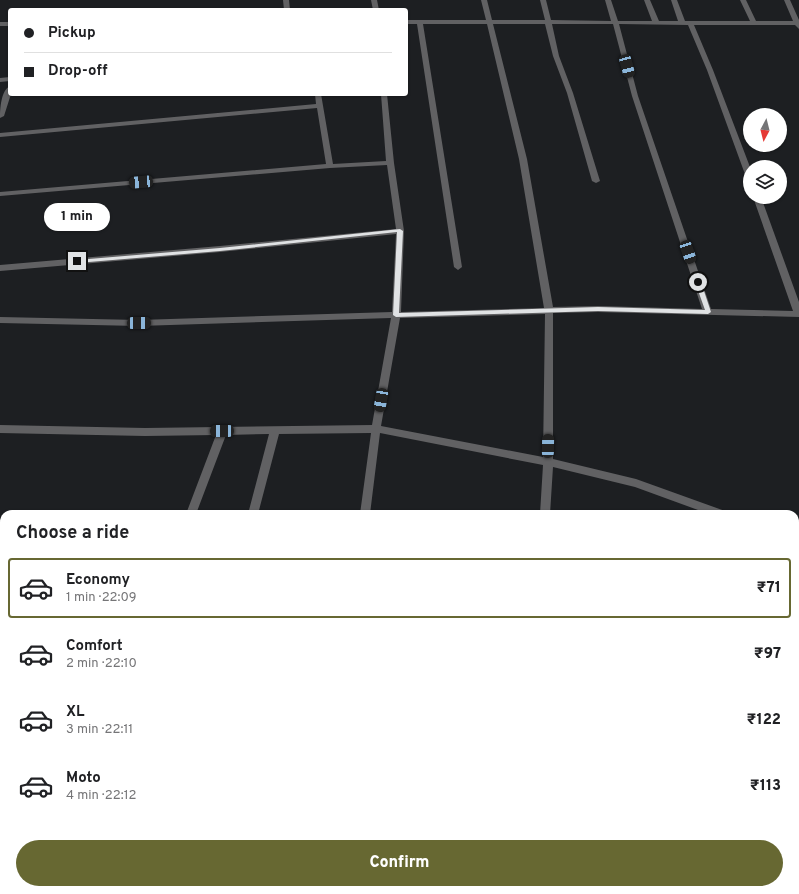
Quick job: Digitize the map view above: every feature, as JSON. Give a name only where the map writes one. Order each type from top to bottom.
[{"type":"street","points":[[484,0],[523,160],[549,310],[548,462],[545,510]]},
{"type":"street","points":[[543,0],[556,56],[570,93],[596,181]]},
{"type":"street","points":[[608,0],[635,96],[708,312]]},
{"type":"street","points":[[647,0],[656,22]]},
{"type":"street","points":[[674,0],[710,70],[744,160]]},
{"type":"street","points":[[743,0],[754,23]]},
{"type":"street","points":[[408,22],[686,22],[798,25],[787,0]]},
{"type":"street","points":[[420,22],[458,267]]},
{"type":"street","points":[[0,116],[8,94]]},
{"type":"street","points":[[318,96],[330,166]]},
{"type":"street","points":[[366,510],[376,429],[396,315],[400,231],[390,163],[384,96]]},
{"type":"street","points":[[0,135],[320,106]]},
{"type":"street","points":[[0,194],[330,166],[390,163]]},
{"type":"street","points":[[0,320],[139,323],[254,321],[598,309],[799,314],[760,204]]},
{"type":"street","points":[[0,268],[220,249],[400,231]]},
{"type":"street","points":[[0,429],[145,432],[376,429],[548,462],[636,482],[710,510]]},
{"type":"street","points":[[254,510],[275,430]]},
{"type":"street","points":[[192,510],[222,431]]},
{"type":"route","points":[[77,261],[220,249],[400,231],[396,315],[598,309],[708,312],[698,282]]}]
